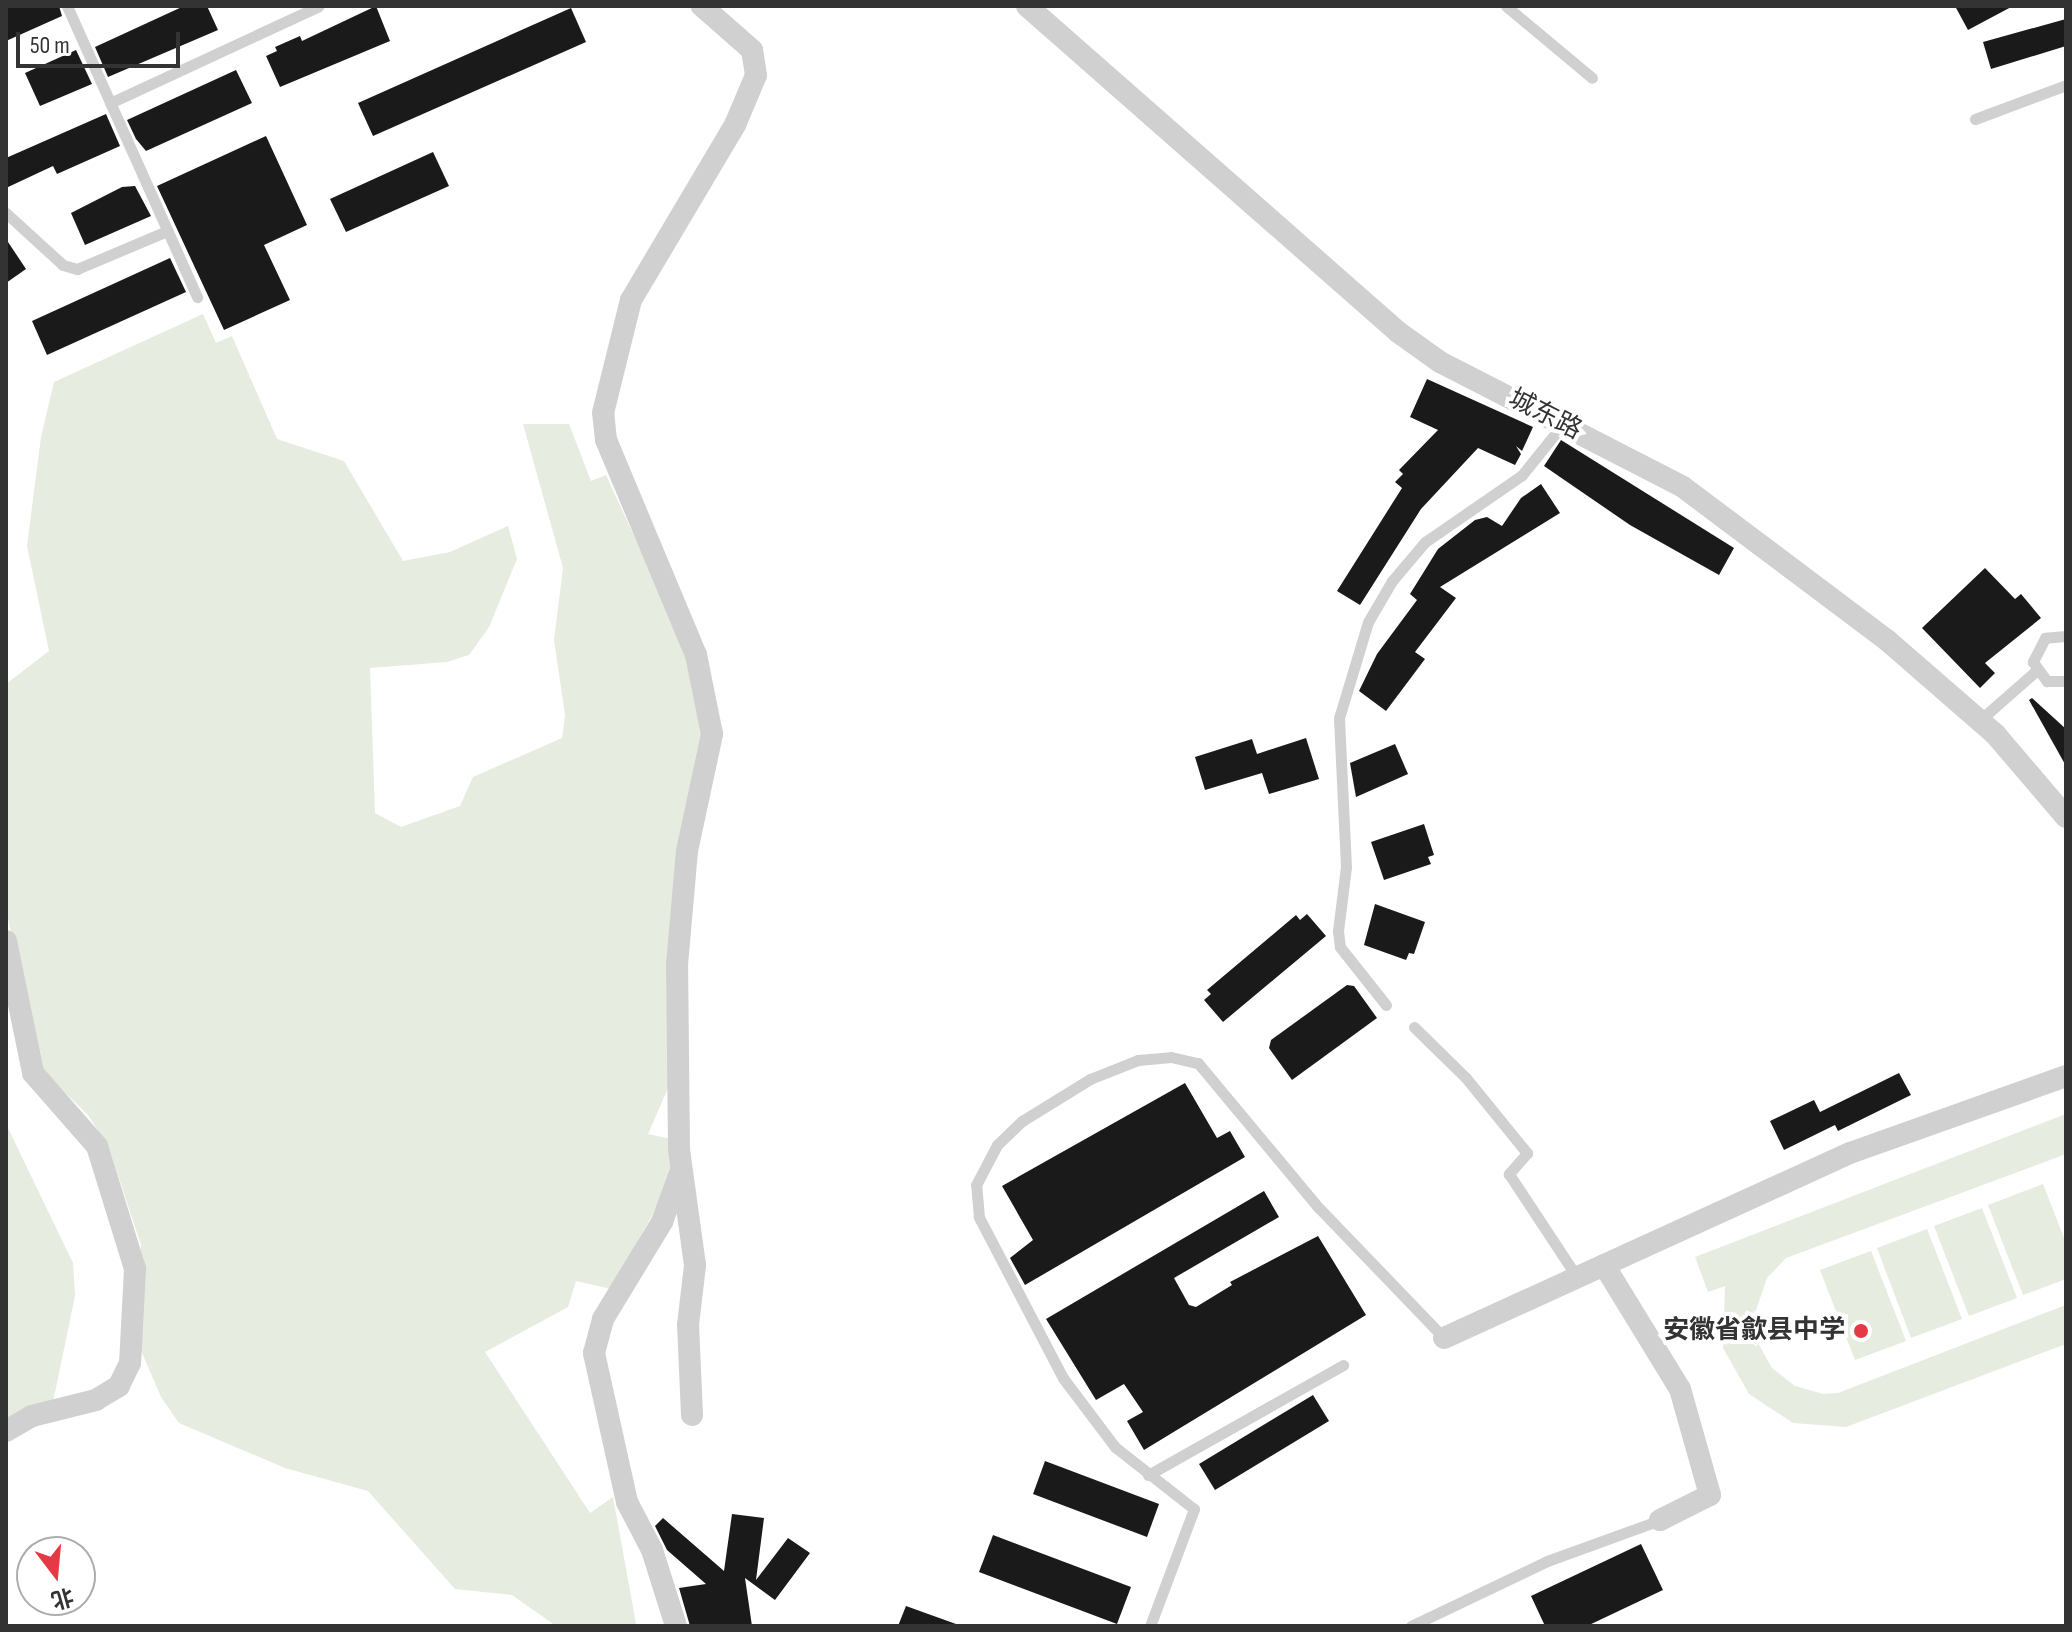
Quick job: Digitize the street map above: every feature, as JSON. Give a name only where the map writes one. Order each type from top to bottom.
[{"type":"street","points":[[692,1415],[688,1325],[695,1265],[681,1168],[680,908],[712,734],[696,655],[612,454],[603,413],[631,300],[735,125],[756,75],[752,50],[702,6]]},
{"type":"street","name":"城东路","points":[[1027,6],[1398,332],[1440,362],[1564,424],[1717,509],[1928,673],[1980,720],[2066,817]]},
{"type":"street","points":[[6,941],[33,1073],[100,1152],[135,1269],[130,1363],[119,1386],[96,1400],[32,1416],[6,1431]]},
{"type":"street","points":[[1444,1338],[1850,1153],[2066,1076]]},
{"type":"street","points":[[676,1626],[652,1550],[627,1502],[594,1353],[603,1319],[662,1222],[681,1168]]},
{"type":"street","points":[[1604,1265],[1680,1389],[1710,1495],[1660,1520]]},
{"type":"lane","points":[[67,6],[197,297]]},
{"type":"lane","points":[[110,103],[319,6]]},
{"type":"lane","points":[[1506,6],[1592,78]]},
{"type":"lane","points":[[1975,119],[2066,85]]},
{"type":"lane","points":[[6,213],[63,265],[77,269],[167,231]]},
{"type":"lane","points":[[1386,1005],[1340,947],[1338,931],[1346,867],[1339,718],[1364,636],[1392,581],[1425,542],[1522,475],[1564,424]]},
{"type":"lane","points":[[1980,720],[2036,671],[2038,644],[2054,634],[2066,636]]},
{"type":"lane","points":[[2036,671],[2047,681],[2066,681]]},
{"type":"lane","points":[[1414,1027],[1466,1078],[1527,1153],[1509,1174],[1577,1277]]},
{"type":"lane","points":[[1150,1626],[1194,1509],[1115,1447],[1063,1378],[999,1262],[976,1201],[976,1185],[997,1145],[1022,1121],[1090,1079],[1153,1058],[1198,1063],[1319,1208],[1444,1338]]},
{"type":"lane","points":[[1148,1475],[1343,1365]]},
{"type":"lane","points":[[1411,1626],[1547,1561],[1660,1520]]},
{"type":"shaded area","points":[[203,314],[216,343],[232,336],[277,439],[344,461],[403,561],[450,552],[508,526],[517,559],[489,627],[469,655],[447,662],[370,668],[375,813],[401,827],[460,806],[473,777],[562,738],[565,715],[554,640],[563,568],[523,424],[569,424],[591,481],[606,475],[686,649],[704,748],[668,1088],[648,1134],[671,1139],[674,1176],[611,1289],[576,1281],[568,1307],[485,1352],[590,1513],[613,1497],[636,1624],[632,1626],[556,1626],[512,1595],[455,1589],[368,1491],[285,1468],[179,1423],[161,1397],[136,1339],[141,1245],[109,1148],[88,1115],[42,1070],[6,910],[6,684],[49,651],[27,546],[41,437],[54,382]]},
{"type":"shaded area","points":[[2066,1114],[2066,1154],[1786,1258],[1767,1278],[1754,1316],[1758,1343],[1772,1368],[1795,1386],[1823,1394],[1838,1393],[2066,1305],[2066,1344],[1846,1427],[1793,1423],[1749,1394],[1723,1348],[1725,1286],[1708,1292],[1695,1257]]},
{"type":"shaded area","points":[[6,1124],[73,1263],[75,1296],[53,1402],[6,1419]]},
{"type":"shaded area","points":[[2043,1184],[2066,1243],[2066,1279],[2023,1295],[1988,1205]]},
{"type":"shaded area","points":[[1982,1208],[2017,1298],[1969,1316],[1934,1226]]},
{"type":"shaded area","points":[[1927,1229],[1962,1319],[1911,1338],[1877,1248]]},
{"type":"shaded area","points":[[1871,1251],[1906,1341],[1855,1360],[1820,1270]]},
{"type":"building","points":[[6,6],[59,6],[62,16],[6,41]]},
{"type":"building","points":[[184,6],[207,6],[218,30],[108,77],[95,47]]},
{"type":"building","points":[[376,6],[390,41],[280,87],[266,56],[277,51],[275,47],[300,36],[302,41]]},
{"type":"building","points":[[1955,6],[2013,6],[1968,30]]},
{"type":"building","points":[[571,8],[586,42],[373,136],[358,103]]},
{"type":"building","points":[[2066,19],[2066,46],[1991,69],[1983,42]]},
{"type":"building","points":[[76,50],[92,84],[40,106],[25,73]]},
{"type":"building","points":[[236,70],[252,103],[146,151],[136,139],[127,120]]},
{"type":"building","points":[[106,114],[120,146],[57,174],[53,166],[6,188],[6,158]]},
{"type":"building","points":[[266,136],[307,225],[264,245],[290,300],[224,330],[157,186]]},
{"type":"building","points":[[433,152],[449,186],[346,232],[330,199]]},
{"type":"building","points":[[135,186],[151,216],[85,245],[71,213],[122,187]]},
{"type":"building","points":[[6,239],[26,269],[6,283]]},
{"type":"building","points":[[170,258],[186,292],[47,355],[32,321]]},
{"type":"building","points":[[1427,379],[1533,427],[1522,451],[1516,446],[1521,454],[1515,465],[1478,448],[1421,509],[1360,605],[1337,591],[1402,488],[1395,482],[1403,474],[1399,470],[1438,430],[1410,417]]},
{"type":"building","points":[[1561,440],[1734,548],[1719,575],[1630,525],[1544,466]]},
{"type":"building","points":[[1541,484],[1560,513],[1440,587],[1456,598],[1415,652],[1425,659],[1386,711],[1359,691],[1377,654],[1417,600],[1410,594],[1438,549],[1475,520],[1487,517],[1502,526],[1521,498]]},
{"type":"building","points":[[1985,568],[2015,599],[2021,594],[2041,618],[1985,663],[1995,673],[1980,688],[1922,628]]},
{"type":"building","points":[[2032,698],[2066,729],[2066,766],[2029,700]]},
{"type":"building","points":[[1306,738],[1319,779],[1269,794],[1262,773],[1205,790],[1195,757],[1252,739],[1257,754]]},
{"type":"building","points":[[1395,744],[1408,774],[1356,797],[1350,763]]},
{"type":"building","points":[[1424,824],[1434,855],[1428,857],[1431,864],[1384,880],[1371,842]]},
{"type":"building","points":[[1375,904],[1425,922],[1414,954],[1409,953],[1406,960],[1364,945]]},
{"type":"building","points":[[1307,914],[1326,936],[1223,1022],[1204,1000],[1211,994],[1207,990],[1296,915],[1300,920]]},
{"type":"building","points":[[1347,985],[1354,986],[1377,1018],[1292,1080],[1269,1048],[1271,1040]]},
{"type":"building","points":[[1899,1073],[1911,1095],[1838,1131],[1835,1125],[1784,1150],[1770,1121],[1814,1100],[1820,1112]]},
{"type":"building","points":[[1185,1083],[1217,1138],[1230,1131],[1245,1157],[1025,1285],[1010,1258],[1033,1240],[1002,1186]]},
{"type":"building","points":[[1264,1191],[1279,1217],[1174,1278],[1189,1305],[1196,1307],[1232,1285],[1230,1282],[1318,1236],[1366,1315],[1144,1450],[1127,1421],[1143,1412],[1124,1384],[1096,1400],[1046,1319]]},
{"type":"building","points":[[1313,1395],[1329,1421],[1215,1490],[1199,1464]]},
{"type":"building","points":[[1045,1461],[1159,1504],[1147,1537],[1033,1494]]},
{"type":"building","points":[[732,1514],[764,1518],[756,1580],[788,1538],[810,1553],[775,1600],[745,1578],[752,1626],[690,1626],[679,1588],[706,1584],[667,1550],[655,1526],[663,1518],[724,1571]]},
{"type":"building","points":[[993,1535],[1131,1587],[1117,1624],[979,1572]]},
{"type":"building","points":[[1641,1544],[1663,1590],[1587,1626],[1545,1626],[1531,1596]]},
{"type":"building","points":[[906,1606],[956,1624],[898,1626]]},
{"type":"place","name":"安徽省歙县中学","points":[[1861,1331]]}]
